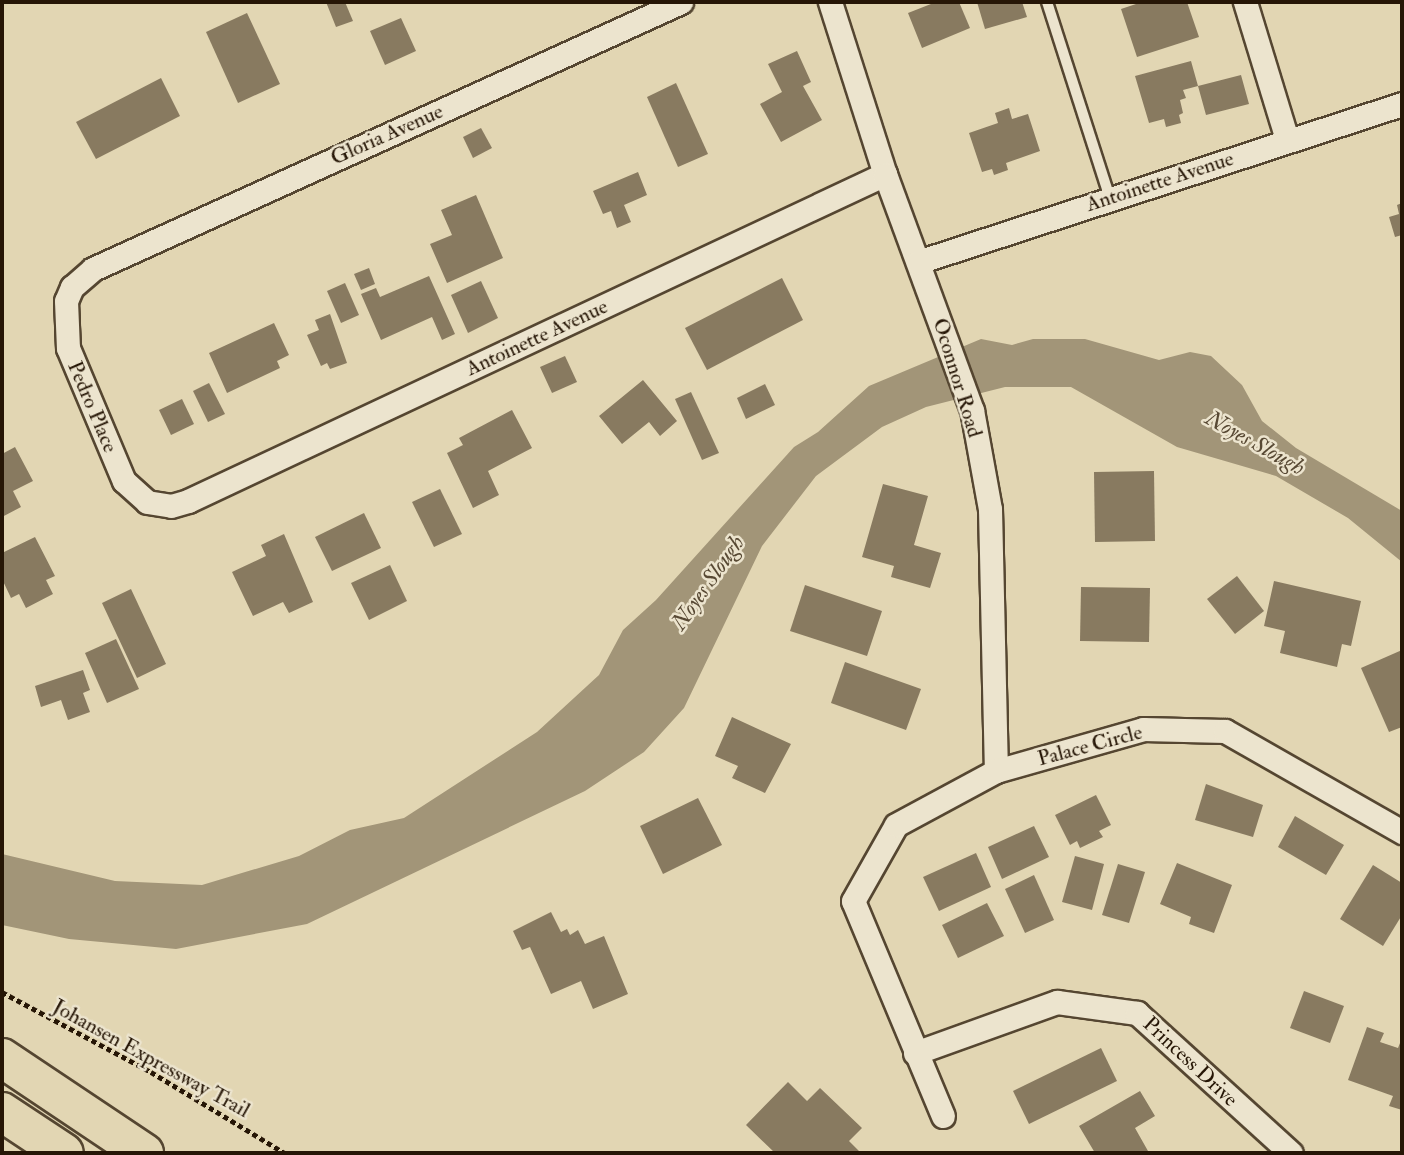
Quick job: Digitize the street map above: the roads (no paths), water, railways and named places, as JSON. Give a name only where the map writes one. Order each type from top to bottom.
[{"type":"highway","points":[[2,1058],[144,1153]]},
{"type":"highway","points":[[2,1114],[50,1153]]},
{"type":"highway","points":[[2,1114],[64,1153]]},
{"type":"street","name":"Gloria Avenue","points":[[93,269],[681,2]]},
{"type":"street","name":"Oconnor Road","points":[[830,2],[885,174],[972,410],[990,509],[996,771]]},
{"type":"street","points":[[1245,2],[1287,139]]},
{"type":"street","name":"Antoinette Avenue","points":[[918,262],[1402,103]]},
{"type":"street","name":"Antoinette Avenue","points":[[188,501],[885,174]]},
{"type":"street","name":"Pedro Place","points":[[93,269],[72,287],[66,301],[65,327],[73,361],[124,481],[147,502],[171,506],[188,501]]},
{"type":"street","name":"Palace Circle","points":[[915,1053],[853,901],[896,825],[996,771],[1143,729],[1226,732],[1402,832]]},
{"type":"street","name":"Princess Drive","points":[[915,1053],[1057,1002],[1137,1013],[1291,1153]]},
{"type":"street","points":[[915,1053],[943,1116]]},
{"type":"lane","points":[[1047,2],[1110,198]]},
{"type":"water","name":"Noyes Slough","points":[[981,339],[1012,345],[1033,339],[1085,339],[1159,360],[1190,352],[1211,356],[1242,385],[1262,421],[1296,448],[1402,511],[1402,562],[1348,518],[1276,476],[1177,447],[1071,387],[1005,387],[926,407],[882,427],[816,476],[762,546],[684,708],[644,752],[585,791],[307,924],[176,949],[69,939],[2,925],[2,854],[115,881],[202,885],[299,856],[350,830],[404,818],[537,732],[599,675],[623,630],[656,600],[794,447],[818,432],[869,386]]}]
